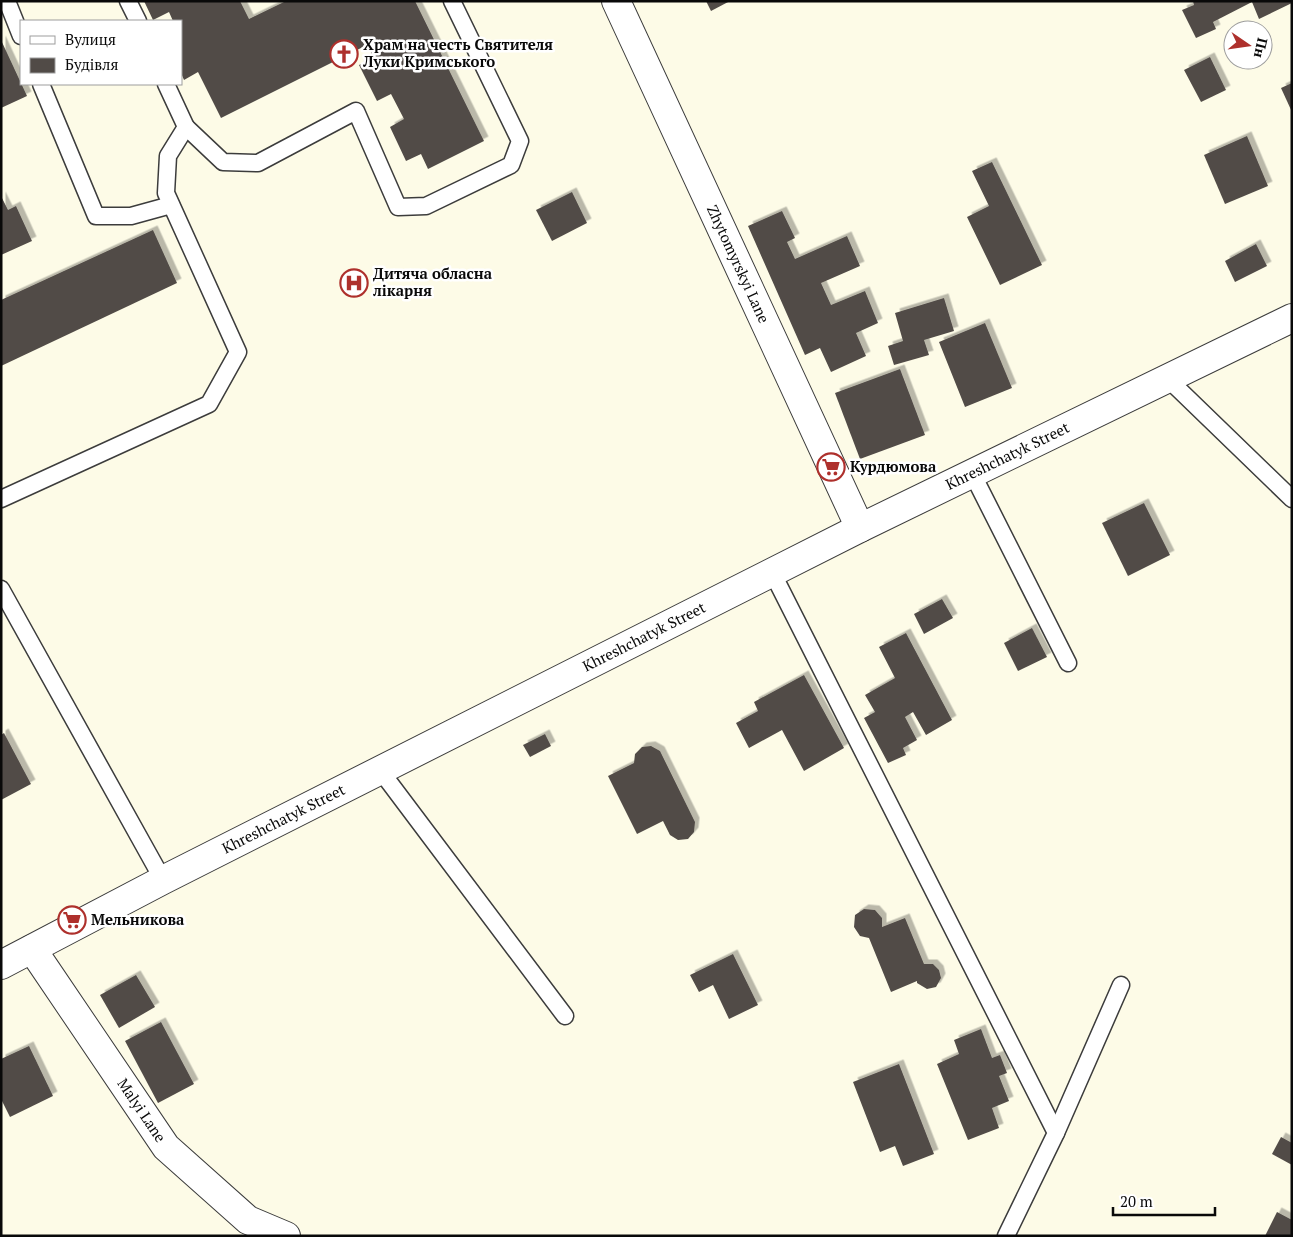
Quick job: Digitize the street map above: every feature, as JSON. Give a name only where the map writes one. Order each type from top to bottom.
[{"type":"street","name":"Zhytomyrskyi Lane","points":[[616,1],[860,528]]},
{"type":"street","name":"Khreshchatyk Street","points":[[1,965],[164,880],[772,572],[1292,318]]},
{"type":"street","name":"Malyi Lane","points":[[32,950],[166,1147],[248,1220],[286,1236]]},
{"type":"lane","points":[[7,1],[20,34]]},
{"type":"lane","points":[[128,1],[138,20]]},
{"type":"lane","points":[[166,85],[186,127],[223,162],[258,163],[356,110],[398,207],[426,206],[511,165],[520,141],[452,1]]},
{"type":"lane","points":[[41,85],[96,216],[131,216],[171,205]]},
{"type":"lane","points":[[1,499],[209,404],[238,352],[166,193],[168,156],[186,127]]},
{"type":"lane","points":[[1168,379],[1292,499]]},
{"type":"lane","points":[[972,473],[1068,664]]},
{"type":"lane","points":[[772,572],[1056,1132]]},
{"type":"lane","points":[[1,590],[164,880]]},
{"type":"lane","points":[[380,770],[565,1016]]},
{"type":"lane","points":[[1006,1236],[1056,1132],[1121,985]]},
{"type":"building","points":[[144,1],[240,1],[249,19],[286,1],[415,1],[484,141],[428,169],[421,154],[406,161],[390,127],[404,119],[391,94],[377,101],[359,65],[374,58],[367,45],[221,118],[198,72],[184,80],[182,75],[182,20],[173,20],[169,12],[153,20]]},
{"type":"building","points":[[706,1],[730,1],[711,11]]},
{"type":"building","points":[[1193,1],[1292,1],[1292,3],[1259,19],[1252,2],[1213,22],[1216,29],[1196,38],[1182,10],[1194,5]]},
{"type":"building","points":[[1,40],[20,81],[20,85],[22,85],[27,96],[1,108]]},
{"type":"building","points":[[1210,57],[1226,90],[1201,102],[1184,70]]},
{"type":"building","points":[[1292,83],[1292,112],[1281,88]]},
{"type":"building","points":[[1247,136],[1268,186],[1225,204],[1204,155]]},
{"type":"building","points":[[992,162],[1042,265],[1000,285],[967,217],[989,206],[972,171]]},
{"type":"building","points":[[572,192],[587,223],[552,241],[536,210]]},
{"type":"building","points":[[1,196],[8,210],[16,206],[32,241],[1,255]]},
{"type":"building","points":[[782,211],[795,238],[787,242],[795,259],[847,236],[860,266],[821,283],[831,305],[865,291],[878,323],[856,333],[866,356],[831,372],[820,348],[805,355],[748,226]]},
{"type":"building","points":[[153,230],[177,283],[1,366],[1,300]]},
{"type":"building","points":[[1256,244],[1267,266],[1235,282],[1225,261]]},
{"type":"building","points":[[944,298],[954,331],[924,340],[929,355],[894,365],[888,346],[903,341],[895,313]]},
{"type":"building","points":[[985,323],[1012,388],[965,407],[939,342]]},
{"type":"building","points":[[900,369],[925,435],[860,459],[835,393]]},
{"type":"building","points":[[1144,503],[1170,555],[1128,576],[1102,523]]},
{"type":"building","points":[[942,599],[953,618],[924,634],[914,614]]},
{"type":"building","points":[[1032,628],[1047,657],[1018,671],[1004,643]]},
{"type":"building","points":[[906,633],[952,720],[926,735],[913,712],[905,717],[917,740],[903,748],[906,755],[888,763],[864,718],[875,712],[865,695],[895,678],[879,647]]},
{"type":"building","points":[[804,675],[844,748],[804,771],[782,730],[749,748],[736,723],[758,711],[754,702]]},
{"type":"building","points":[[4,733],[31,784],[1,800],[1,735]]},
{"type":"building","points":[[545,734],[551,746],[530,757],[523,745]]},
{"type":"building","points":[[651,746],[660,751],[695,822],[694,832],[688,839],[678,840],[670,835],[663,821],[637,834],[608,776],[634,763],[635,754],[642,747]]},
{"type":"building","points":[[864,909],[875,910],[882,918],[882,927],[905,918],[924,964],[933,964],[939,970],[941,978],[936,987],[927,989],[917,983],[917,981],[891,992],[869,938],[860,936],[854,927],[855,915]]},
{"type":"building","points":[[733,954],[758,1005],[729,1019],[713,985],[699,992],[690,975]]},
{"type":"building","points":[[136,975],[155,1007],[119,1028],[100,995]]},
{"type":"building","points":[[161,1022],[194,1084],[158,1103],[125,1041]]},
{"type":"building","points":[[981,1029],[992,1058],[1000,1055],[1007,1073],[999,1076],[1009,1101],[992,1108],[999,1128],[968,1140],[937,1064],[959,1054],[954,1040]]},
{"type":"building","points":[[29,1046],[53,1096],[10,1117],[1,1099],[1,1059]]},
{"type":"building","points":[[899,1064],[934,1154],[903,1166],[895,1146],[880,1152],[853,1082]]},
{"type":"building","points":[[1281,1137],[1292,1143],[1292,1165],[1272,1154]]},
{"type":"building","points":[[1277,1212],[1292,1220],[1292,1236],[1265,1236]]},
{"type":"place","name":"Храм на честь Святителя Луки Кримського","points":[[344,54]]},
{"type":"place","name":"Дитяча обласна лікарня","points":[[354,283]]},
{"type":"place","name":"Курдюмова","points":[[831,467]]},
{"type":"place","name":"Мельникова","points":[[72,920]]}]
